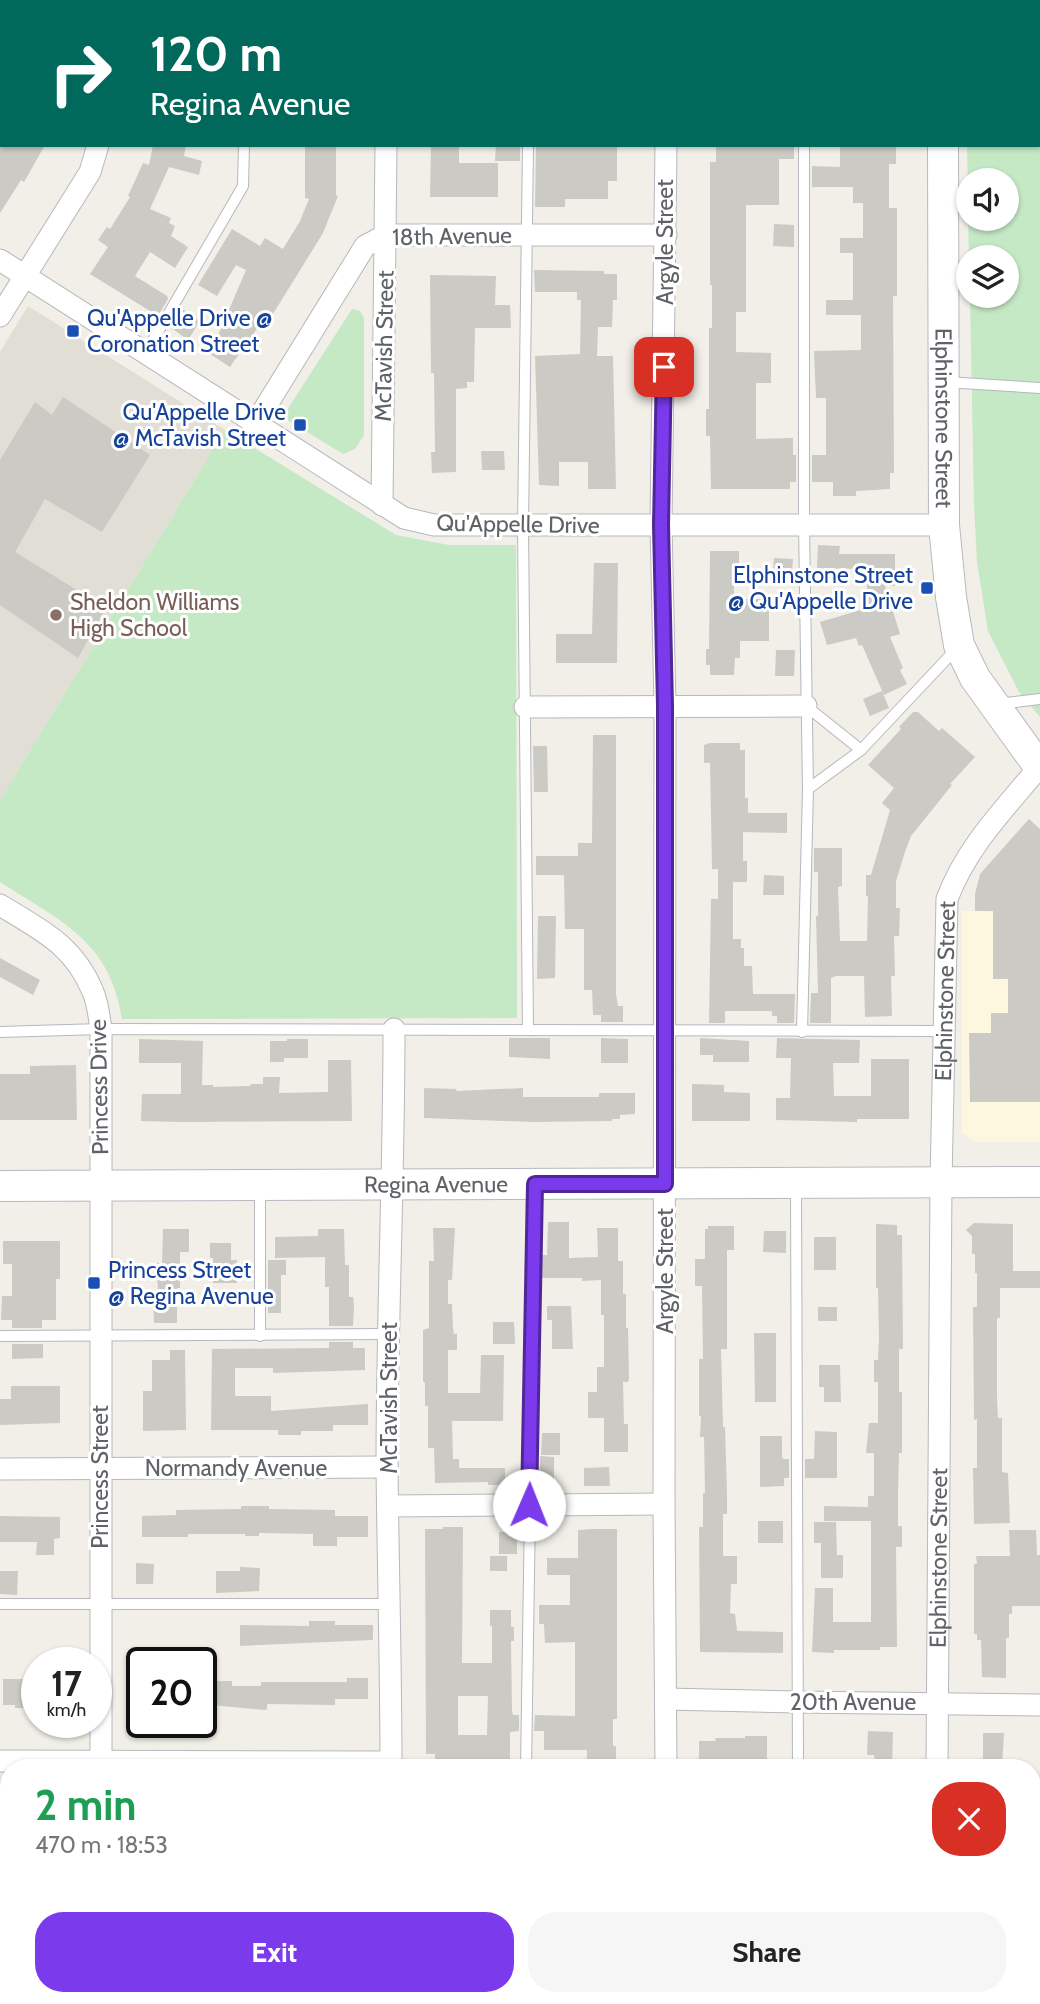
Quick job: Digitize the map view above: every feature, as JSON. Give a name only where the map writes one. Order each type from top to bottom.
[{"type":"street","points":[[0,316],[90,172],[97,147]]},
{"type":"street","name":"McTavish Street","points":[[382,505],[386,147]]},
{"type":"street","name":"Argyle Street","points":[[666,147],[661,525],[665,706],[666,1759]]},
{"type":"street","name":"Elphinstone Street","points":[[937,1759],[941,1182],[947,899],[971,849],[1040,768],[975,678],[959,645],[951,597],[944,525],[943,147]]},
{"type":"street","name":"18th Avenue","points":[[255,424],[365,246],[386,235],[666,235]]},
{"type":"street","name":"Qu'Appelle Drive","points":[[0,261],[404,518],[435,525],[944,525]]},
{"type":"street","points":[[525,708],[806,706]]},
{"type":"street","name":"Princess Drive","points":[[0,905],[55,939],[78,960],[94,994],[101,1029],[100,1187]]},
{"type":"street","name":"McTavish Street","points":[[391,1759],[387,1467],[388,1334],[394,1185],[394,1029]]},
{"type":"street","name":"Regina Avenue","points":[[0,1186],[1040,1182]]},
{"type":"street","name":"Princess Street","points":[[100,1187],[101,1759]]},
{"type":"street","name":"Normandy Avenue","points":[[0,1469],[387,1467]]},
{"type":"street","points":[[388,1506],[664,1504]]},
{"type":"street","name":"20th Avenue","points":[[666,1699],[1040,1705]]},
{"type":"lane","points":[[145,354],[243,186],[244,147]]},
{"type":"lane","points":[[528,147],[523,526],[528,1029]]},
{"type":"lane","points":[[802,1032],[808,789],[804,524],[804,147]]},
{"type":"lane","points":[[945,382],[1040,388]]},
{"type":"lane","points":[[808,789],[861,750],[959,645]]},
{"type":"lane","points":[[993,704],[1040,699]]},
{"type":"lane","points":[[806,706],[861,750]]},
{"type":"lane","points":[[0,1032],[101,1029],[943,1031]]},
{"type":"lane","points":[[796,1183],[798,1759]]},
{"type":"lane","points":[[526,1759],[535,1184]]},
{"type":"lane","points":[[260,1186],[260,1336]]},
{"type":"lane","points":[[0,1336],[388,1334]]},
{"type":"lane","points":[[0,1604],[390,1604]]},
{"type":"shaded area","name":"Sheldon Williams High School","points":[[28,306],[225,430],[0,800],[0,352]]},
{"type":"shaded area","points":[[962,911],[1040,912],[1040,1142],[975,1142],[962,1132]]},
{"type":"green space","points":[[967,147],[1040,147],[1040,717],[1019,692],[988,631],[977,562],[974,504],[970,308],[1019,308],[1019,245],[969,245],[968,231],[1019,231],[1019,168],[967,168]]},
{"type":"green space","points":[[352,309],[360,311],[364,318],[364,435],[355,449],[343,454],[289,421],[285,413]]},
{"type":"green space","points":[[225,430],[396,535],[449,545],[516,545],[517,1018],[122,1019],[116,992],[94,951],[62,922],[0,882],[0,800]]},
{"type":"building","points":[[0,147],[44,147],[24,182],[21,180],[0,213]]},
{"type":"building","points":[[153,147],[186,147],[184,156],[202,161],[199,175],[169,167],[150,209],[171,218],[169,223],[175,226],[171,236],[188,247],[175,268],[150,252],[135,276],[167,296],[168,299],[158,316],[90,274],[108,247],[98,240],[107,227],[110,229],[130,197],[128,196],[143,163],[149,165]]},
{"type":"building","points":[[305,147],[336,147],[338,196],[323,233],[266,325],[261,323],[230,367],[210,354],[246,270],[236,265],[217,296],[198,285],[232,229],[260,246],[265,238],[283,249],[300,221],[309,199],[305,198]]},
{"type":"building","points":[[431,147],[459,147],[459,163],[498,163],[498,197],[430,197]]},
{"type":"building","points":[[496,147],[520,147],[520,161],[495,161]]},
{"type":"building","points":[[536,147],[617,147],[617,181],[608,181],[608,199],[565,199],[565,207],[535,207]]},
{"type":"building","points":[[716,147],[794,147],[794,159],[779,159],[779,205],[746,205],[746,312],[736,312],[736,352],[771,353],[771,383],[756,383],[756,439],[793,438],[796,482],[790,482],[790,489],[711,489],[710,436],[706,436],[706,409],[709,409],[709,328],[712,328],[710,162],[716,162]]},
{"type":"building","points":[[840,147],[896,147],[896,164],[889,164],[889,208],[897,208],[897,296],[893,296],[894,473],[890,473],[890,489],[856,491],[856,496],[833,496],[833,482],[812,482],[812,455],[826,455],[826,398],[816,398],[814,351],[861,350],[861,315],[826,315],[826,300],[853,300],[853,253],[840,253],[840,238],[863,238],[863,203],[853,203],[853,187],[812,187],[812,166],[840,167]]},
{"type":"building","points":[[774,224],[794,225],[794,247],[773,246]]},
{"type":"building","points":[[534,270],[604,271],[604,274],[617,274],[617,300],[613,300],[612,327],[598,327],[597,356],[613,356],[616,489],[588,489],[588,462],[559,462],[559,486],[539,485],[535,356],[580,354],[581,300],[577,300],[577,292],[535,292]]},
{"type":"building","points":[[430,275],[496,276],[495,305],[510,305],[511,328],[475,328],[474,382],[467,382],[467,388],[456,389],[456,472],[432,473],[431,452],[435,452]]},
{"type":"building","points":[[181,308],[200,321],[188,340],[170,327]]},
{"type":"building","points":[[63,397],[150,455],[102,532],[45,499],[15,552],[106,608],[78,658],[0,605],[0,460],[35,402],[52,415]]},
{"type":"building","points":[[481,451],[504,451],[505,470],[482,470]]},
{"type":"building","points":[[818,545],[840,546],[839,554],[895,554],[895,586],[885,586],[900,634],[890,637],[907,684],[884,695],[862,645],[859,646],[856,638],[827,645],[820,622],[864,609],[867,575],[860,574],[860,569],[817,568]]},
{"type":"building","points":[[710,551],[739,551],[739,571],[734,571],[734,599],[769,599],[769,641],[740,641],[740,658],[735,658],[734,675],[710,675],[710,665],[706,665],[706,649],[709,649]]},
{"type":"building","points":[[774,558],[793,559],[792,572],[773,572]]},
{"type":"building","points":[[594,563],[618,563],[617,663],[556,663],[556,634],[592,634]]},
{"type":"building","points":[[776,650],[795,650],[794,676],[775,676]]},
{"type":"building","points":[[882,691],[889,708],[870,716],[863,699]]},
{"type":"building","points":[[913,712],[918,712],[939,731],[942,728],[975,757],[950,784],[952,785],[911,836],[905,852],[896,881],[896,908],[900,908],[899,936],[894,936],[895,976],[891,976],[892,1016],[865,1017],[864,976],[836,976],[831,978],[831,1023],[810,1023],[811,993],[818,993],[818,872],[814,872],[814,848],[842,848],[842,886],[838,887],[840,941],[867,941],[866,875],[871,875],[890,810],[882,803],[894,788],[868,765]]},
{"type":"building","points":[[593,735],[616,735],[616,994],[618,1006],[623,1006],[623,1022],[601,1022],[601,1015],[593,1015],[592,990],[584,990],[584,929],[565,929],[564,875],[536,875],[536,856],[578,856],[578,843],[592,843]]},
{"type":"building","points":[[740,743],[740,750],[745,750],[745,798],[748,798],[748,813],[787,813],[787,833],[743,832],[743,861],[747,861],[747,882],[733,882],[733,939],[741,939],[744,966],[752,966],[753,994],[795,994],[794,1023],[777,1023],[777,1016],[772,1016],[772,1011],[725,1011],[725,1023],[709,1023],[711,899],[718,899],[718,869],[712,869],[710,763],[704,763],[704,745]]},
{"type":"building","points":[[533,746],[547,746],[548,792],[534,792]]},
{"type":"building","points":[[1029,819],[1040,829],[1040,1102],[970,1102],[969,1033],[991,1033],[991,1013],[1008,1013],[1008,979],[993,979],[993,911],[975,911],[975,894],[980,874]]},
{"type":"building","points":[[764,875],[784,876],[784,895],[763,895]]},
{"type":"building","points":[[538,916],[556,916],[555,978],[537,979]]},
{"type":"building","points":[[0,958],[40,980],[33,995],[0,977]]},
{"type":"building","points":[[509,1038],[550,1038],[550,1059],[509,1057]]},
{"type":"building","points":[[601,1038],[628,1039],[628,1063],[601,1063]]},
{"type":"building","points":[[700,1038],[749,1041],[749,1062],[713,1062],[713,1055],[700,1055]]},
{"type":"building","points":[[777,1038],[860,1040],[859,1063],[833,1063],[834,1096],[871,1096],[871,1059],[909,1059],[909,1119],[857,1119],[857,1122],[776,1120],[776,1098],[790,1098],[791,1058],[776,1058]]},
{"type":"building","points":[[139,1039],[203,1041],[202,1085],[213,1087],[250,1086],[263,1084],[263,1077],[280,1077],[279,1093],[328,1092],[328,1060],[351,1060],[352,1121],[141,1121],[142,1094],[181,1094],[181,1063],[139,1063]]},
{"type":"building","points":[[308,1039],[308,1058],[284,1058],[284,1062],[270,1062],[270,1041]]},
{"type":"building","points":[[76,1065],[77,1120],[0,1120],[0,1074],[30,1074],[30,1066]]},
{"type":"building","points":[[692,1084],[724,1085],[724,1092],[750,1093],[750,1121],[692,1121]]},
{"type":"building","points":[[424,1088],[457,1089],[456,1091],[523,1088],[523,1097],[599,1097],[599,1093],[635,1093],[635,1114],[620,1115],[620,1119],[612,1121],[532,1122],[424,1118]]},
{"type":"building","points":[[548,1222],[569,1222],[569,1258],[598,1257],[597,1228],[618,1228],[618,1261],[623,1261],[623,1294],[626,1294],[628,1328],[629,1379],[628,1382],[623,1382],[628,1452],[604,1452],[604,1418],[588,1418],[588,1392],[597,1392],[597,1367],[604,1367],[601,1280],[541,1278],[542,1255],[547,1255]]},
{"type":"building","points":[[974,1223],[1013,1224],[1013,1271],[1040,1271],[1040,1288],[1000,1288],[1000,1318],[997,1318],[997,1399],[998,1418],[1002,1418],[1002,1472],[1008,1473],[1010,1523],[974,1524],[973,1468],[977,1468],[977,1419],[974,1420],[973,1307],[977,1307],[977,1273],[975,1254],[972,1254],[972,1236],[966,1230]]},
{"type":"building","points":[[876,1224],[897,1225],[897,1235],[902,1235],[903,1349],[899,1349],[899,1392],[902,1392],[902,1453],[899,1453],[898,1526],[902,1526],[902,1547],[896,1547],[897,1647],[880,1647],[880,1650],[834,1650],[834,1653],[812,1652],[815,1588],[833,1588],[833,1622],[871,1622],[871,1521],[824,1521],[824,1506],[868,1507],[868,1496],[874,1496],[874,1453],[866,1453],[869,1423],[878,1423],[878,1382],[874,1382],[874,1360],[878,1360],[879,1338]]},
{"type":"building","points":[[708,1226],[734,1226],[734,1250],[727,1250],[727,1349],[721,1349],[727,1493],[727,1514],[723,1514],[723,1556],[737,1556],[737,1584],[731,1584],[730,1613],[735,1614],[737,1631],[783,1632],[783,1653],[700,1652],[699,1527],[703,1527],[705,1493],[704,1437],[700,1437],[699,1416],[699,1359],[703,1359],[702,1286],[695,1286],[695,1259],[705,1259],[705,1229],[708,1229]]},
{"type":"building","points":[[433,1228],[455,1228],[452,1280],[448,1280],[448,1304],[452,1304],[457,1350],[448,1350],[448,1393],[480,1393],[481,1355],[504,1355],[503,1421],[452,1421],[453,1459],[459,1459],[459,1468],[505,1468],[505,1485],[488,1485],[488,1482],[435,1483],[434,1448],[428,1448],[428,1406],[425,1406],[423,1381],[423,1330],[429,1328],[429,1261],[434,1261]]},
{"type":"building","points":[[163,1229],[189,1229],[189,1252],[180,1252],[177,1323],[154,1323],[153,1295],[158,1295],[157,1263],[162,1263]]},
{"type":"building","points":[[318,1229],[344,1229],[345,1265],[349,1265],[349,1297],[353,1297],[354,1306],[353,1326],[329,1326],[329,1287],[325,1287],[325,1257],[275,1258],[275,1237],[318,1236]]},
{"type":"building","points":[[764,1231],[786,1231],[786,1253],[763,1252]]},
{"type":"building","points":[[814,1237],[836,1237],[836,1270],[814,1270]]},
{"type":"building","points":[[3,1241],[60,1241],[56,1320],[42,1320],[42,1328],[12,1328],[12,1320],[1,1320],[2,1296],[12,1296],[12,1264],[3,1264]]},
{"type":"building","points":[[210,1243],[231,1243],[231,1260],[237,1260],[237,1283],[213,1283]]},
{"type":"building","points":[[268,1260],[286,1260],[286,1275],[281,1275],[281,1313],[268,1313]]},
{"type":"building","points":[[547,1306],[571,1306],[573,1349],[552,1349],[552,1320],[547,1320]]},
{"type":"building","points":[[818,1307],[837,1307],[837,1321],[818,1321]]},
{"type":"building","points":[[493,1322],[514,1322],[515,1344],[493,1344]]},
{"type":"building","points":[[754,1333],[776,1333],[776,1402],[755,1402]]},
{"type":"building","points":[[329,1342],[353,1342],[353,1348],[365,1348],[365,1370],[273,1373],[273,1368],[235,1368],[235,1396],[271,1396],[271,1411],[368,1404],[368,1425],[333,1425],[333,1431],[301,1431],[301,1435],[278,1435],[278,1430],[211,1430],[212,1349],[329,1348]]},
{"type":"building","points":[[12,1344],[43,1344],[43,1358],[12,1359]]},
{"type":"building","points":[[170,1350],[185,1350],[186,1430],[143,1431],[143,1391],[152,1391],[152,1360],[170,1360]]},
{"type":"building","points":[[819,1365],[840,1365],[841,1402],[824,1402],[824,1387],[819,1387]]},
{"type":"building","points":[[11,1386],[60,1386],[60,1423],[0,1425],[0,1399],[11,1399]]},
{"type":"building","points":[[815,1431],[837,1432],[837,1478],[805,1478],[805,1459],[814,1459]]},
{"type":"building","points":[[542,1433],[560,1433],[560,1455],[541,1455]]},
{"type":"building","points":[[760,1436],[782,1436],[782,1456],[783,1459],[789,1459],[789,1478],[784,1478],[784,1486],[760,1487]]},
{"type":"building","points":[[540,1456],[554,1457],[554,1479],[540,1479]]},
{"type":"building","points":[[609,1467],[610,1486],[584,1486],[584,1468]]},
{"type":"building","points":[[241,1506],[335,1510],[335,1516],[368,1516],[368,1537],[337,1537],[337,1546],[313,1546],[313,1534],[188,1534],[188,1537],[142,1537],[142,1516],[176,1515],[176,1510],[241,1509]]},
{"type":"building","points":[[0,1516],[60,1517],[60,1538],[54,1539],[54,1555],[36,1555],[37,1542],[0,1542]]},
{"type":"building","points":[[758,1521],[783,1521],[783,1543],[758,1543]]},
{"type":"building","points":[[814,1522],[836,1522],[837,1555],[843,1555],[843,1578],[821,1578],[821,1543],[814,1543]]},
{"type":"building","points":[[463,1527],[462,1663],[492,1663],[490,1610],[511,1610],[511,1627],[514,1627],[514,1641],[511,1641],[512,1710],[513,1715],[519,1715],[519,1731],[510,1732],[510,1759],[435,1759],[435,1754],[426,1754],[425,1529]],"holes":[[[458,1696],[488,1696],[487,1735],[458,1735]]]},
{"type":"building","points":[[617,1529],[617,1719],[613,1719],[616,1759],[587,1759],[587,1750],[544,1750],[544,1731],[534,1731],[535,1715],[575,1716],[575,1642],[545,1643],[544,1624],[539,1624],[539,1605],[570,1605],[570,1575],[547,1575],[547,1558],[578,1558],[578,1530]]},
{"type":"building","points":[[1009,1530],[1036,1530],[1037,1555],[1040,1555],[1040,1606],[1012,1606],[1012,1614],[1009,1614],[1009,1638],[1006,1638],[1006,1678],[982,1677],[981,1640],[977,1640],[977,1634],[974,1634],[974,1564],[977,1564],[976,1556],[1010,1556]]},
{"type":"building","points":[[499,1532],[517,1532],[517,1554],[499,1554]]},
{"type":"building","points":[[490,1556],[507,1556],[507,1571],[490,1571]]},
{"type":"building","points":[[136,1563],[154,1564],[153,1584],[136,1584]]},
{"type":"building","points":[[240,1567],[260,1568],[259,1591],[216,1593],[216,1571],[240,1571]]},
{"type":"building","points":[[0,1571],[18,1571],[17,1595],[0,1594]]},
{"type":"building","points":[[309,1621],[335,1621],[335,1625],[373,1625],[373,1640],[240,1646],[240,1625],[309,1626]]},
{"type":"building","points":[[347,1678],[368,1678],[368,1699],[335,1699],[335,1705],[267,1704],[265,1710],[217,1706],[217,1681],[232,1681],[232,1686],[261,1686],[261,1682],[347,1682]]},
{"type":"building","points":[[3,1679],[21,1679],[21,1708],[3,1705]]},
{"type":"building","points":[[868,1731],[893,1732],[892,1759],[875,1759],[874,1755],[867,1755]]},
{"type":"building","points":[[983,1733],[1004,1733],[1003,1759],[983,1759]]},
{"type":"building","points":[[767,1736],[767,1759],[699,1759],[699,1741]]},
{"type":"place","name":"Qu'Appelle Drive @ Coronation Street","points":[[73,331]]},
{"type":"place","name":"Qu'Appelle Drive @ McTavish Street","points":[[300,425]]},
{"type":"place","name":"Elphinstone Street @ Qu'Appelle Drive","points":[[927,588]]},
{"type":"place","name":"Sheldon Williams High School","points":[[56,615]]},
{"type":"place","name":"Princess Street @ Regina Avenue","points":[[94,1283]]},
{"type":"route","points":[[529,1505],[535,1184],[665,1184],[665,706],[661,525],[664,367]]}]
